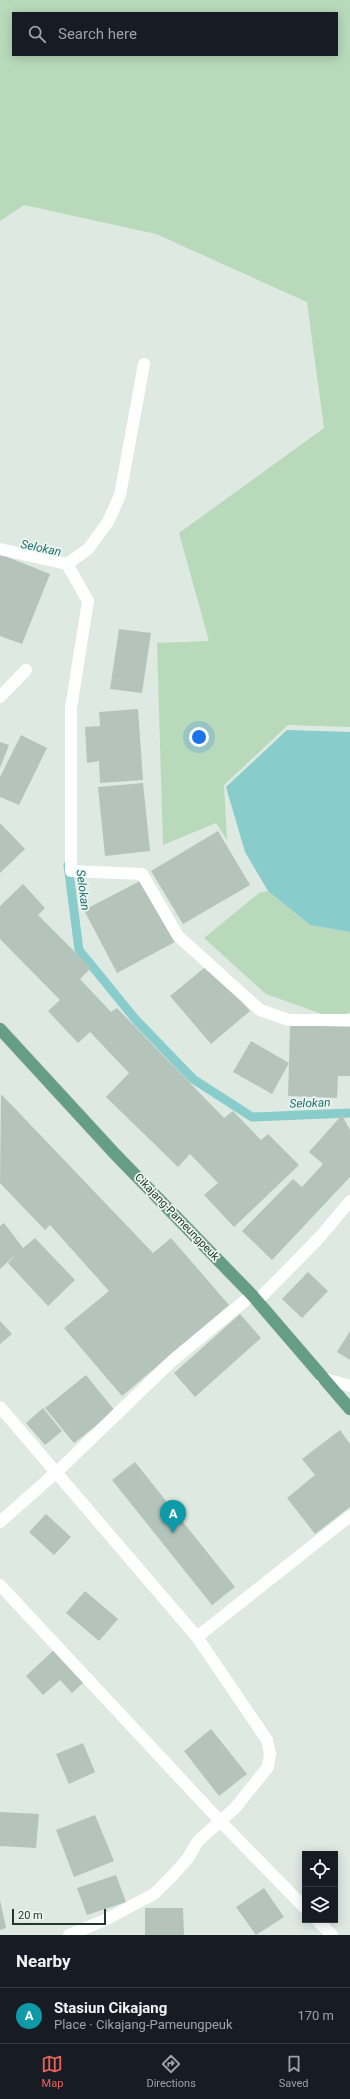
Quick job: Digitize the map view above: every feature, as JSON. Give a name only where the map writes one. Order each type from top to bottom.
[{"type":"main road","name":"Cikajang-Pameungpeuk","points":[[0,1029],[115,1154],[255,1298],[350,1409]]},
{"type":"street","points":[[66,564],[88,549],[108,522],[120,495],[144,364]]},
{"type":"street","points":[[0,549],[66,564],[88,601],[71,708],[71,871],[142,874],[178,936],[260,1010],[289,1020],[350,1020]]},
{"type":"street","points":[[0,697],[26,670]]},
{"type":"street","points":[[0,1522],[56,1472],[173,1360],[255,1298],[320,1237],[350,1201]]},
{"type":"street","points":[[322,1378],[350,1386]]},
{"type":"street","points":[[0,1407],[197,1637],[267,1740],[270,1754],[268,1767],[235,1808],[198,1841],[188,1858],[154,1894],[105,1920],[69,1935]]},
{"type":"street","points":[[197,1637],[350,1516]]},
{"type":"street","points":[[0,1585],[220,1821],[302,1905]]},
{"type":"street","points":[[320,1923],[332,1935]]},
{"type":"green space","points":[[0,0],[350,0],[350,727],[288,725],[224,785],[227,840],[216,823],[163,845],[157,643],[209,641],[179,533],[324,428],[307,302],[156,234],[24,205],[0,221]]},
{"type":"green space","points":[[268,891],[310,925],[350,932],[350,1012],[336,1019],[266,994],[204,938],[259,893]]},
{"type":"water","points":[[287,730],[350,732],[350,932],[310,925],[268,891],[245,852],[226,787]]},
{"type":"building","points":[[0,554],[50,574],[22,644],[0,636]]},
{"type":"building","points":[[119,629],[151,633],[142,693],[110,689]]},
{"type":"building","points":[[138,709],[143,780],[100,783],[99,761],[87,763],[85,727],[100,726],[99,712]]},
{"type":"building","points":[[21,735],[47,748],[19,805],[0,797],[0,777]]},
{"type":"building","points":[[0,742],[9,745],[0,768]]},
{"type":"building","points":[[143,783],[150,851],[105,856],[98,787]]},
{"type":"building","points":[[0,823],[25,849],[0,873]]},
{"type":"building","points":[[218,831],[250,885],[183,924],[151,871]]},
{"type":"building","points":[[142,880],[175,942],[117,973],[84,910]]},
{"type":"building","points":[[23,884],[45,908],[38,915],[91,968],[80,979],[111,1012],[117,1008],[224,1118],[233,1111],[261,1140],[268,1134],[299,1165],[234,1227],[204,1195],[218,1183],[190,1154],[178,1167],[106,1097],[129,1073],[90,1032],[78,1043],[48,1011],[60,1000],[0,939],[0,906]]},
{"type":"building","points":[[209,964],[250,1011],[211,1044],[170,996]]},
{"type":"building","points":[[290,1025],[350,1027],[350,1076],[338,1076],[337,1098],[288,1096]]},
{"type":"building","points":[[251,1041],[289,1063],[272,1094],[233,1072]]},
{"type":"building","points":[[1,1094],[153,1253],[171,1238],[229,1305],[122,1396],[64,1328],[109,1291],[50,1225],[45,1230],[0,1183]]},
{"type":"building","points":[[342,1115],[350,1130],[350,1177],[272,1260],[242,1231],[293,1179],[302,1187],[323,1164],[309,1152]]},
{"type":"building","points":[[4,1223],[23,1248],[35,1238],[75,1280],[48,1306],[8,1263],[15,1255],[0,1269],[0,1226]]},
{"type":"building","points":[[308,1272],[328,1291],[302,1318],[282,1299]]},
{"type":"building","points":[[240,1314],[261,1338],[195,1397],[174,1373]]},
{"type":"building","points":[[0,1321],[12,1334],[0,1344]]},
{"type":"building","points":[[350,1331],[350,1360],[337,1352]]},
{"type":"building","points":[[86,1375],[115,1411],[74,1443],[45,1408]]},
{"type":"building","points":[[43,1408],[62,1431],[45,1445],[26,1423]]},
{"type":"building","points":[[340,1430],[350,1444],[350,1507],[315,1534],[287,1498],[315,1475],[302,1459]]},
{"type":"building","points":[[135,1462],[235,1587],[212,1605],[112,1480]]},
{"type":"building","points":[[46,1514],[71,1537],[54,1555],[29,1532]]},
{"type":"building","points":[[85,1591],[118,1619],[99,1641],[66,1613]]},
{"type":"building","points":[[57,1647],[87,1679],[72,1693],[60,1680],[43,1695],[26,1676]]},
{"type":"building","points":[[211,1729],[247,1774],[219,1796],[184,1751]]},
{"type":"building","points":[[83,1743],[95,1772],[69,1784],[56,1754]]},
{"type":"building","points":[[0,1812],[39,1814],[36,1848],[0,1846]]},
{"type":"building","points":[[95,1815],[114,1861],[74,1877],[56,1830]]},
{"type":"building","points":[[116,1875],[126,1902],[87,1915],[77,1888]]},
{"type":"building","points":[[264,1888],[284,1917],[256,1935],[236,1907]]},
{"type":"building","points":[[0,1900],[6,1928],[0,1930]]},
{"type":"building","points":[[145,1908],[183,1908],[184,1935],[145,1935]]},
{"type":"waterway","name":"Selokan","points":[[68,865],[79,950],[136,1020],[193,1079],[252,1117],[350,1113]]},
{"type":"place","name":"Stasiun Cikajang","points":[[173,1533]]}]
